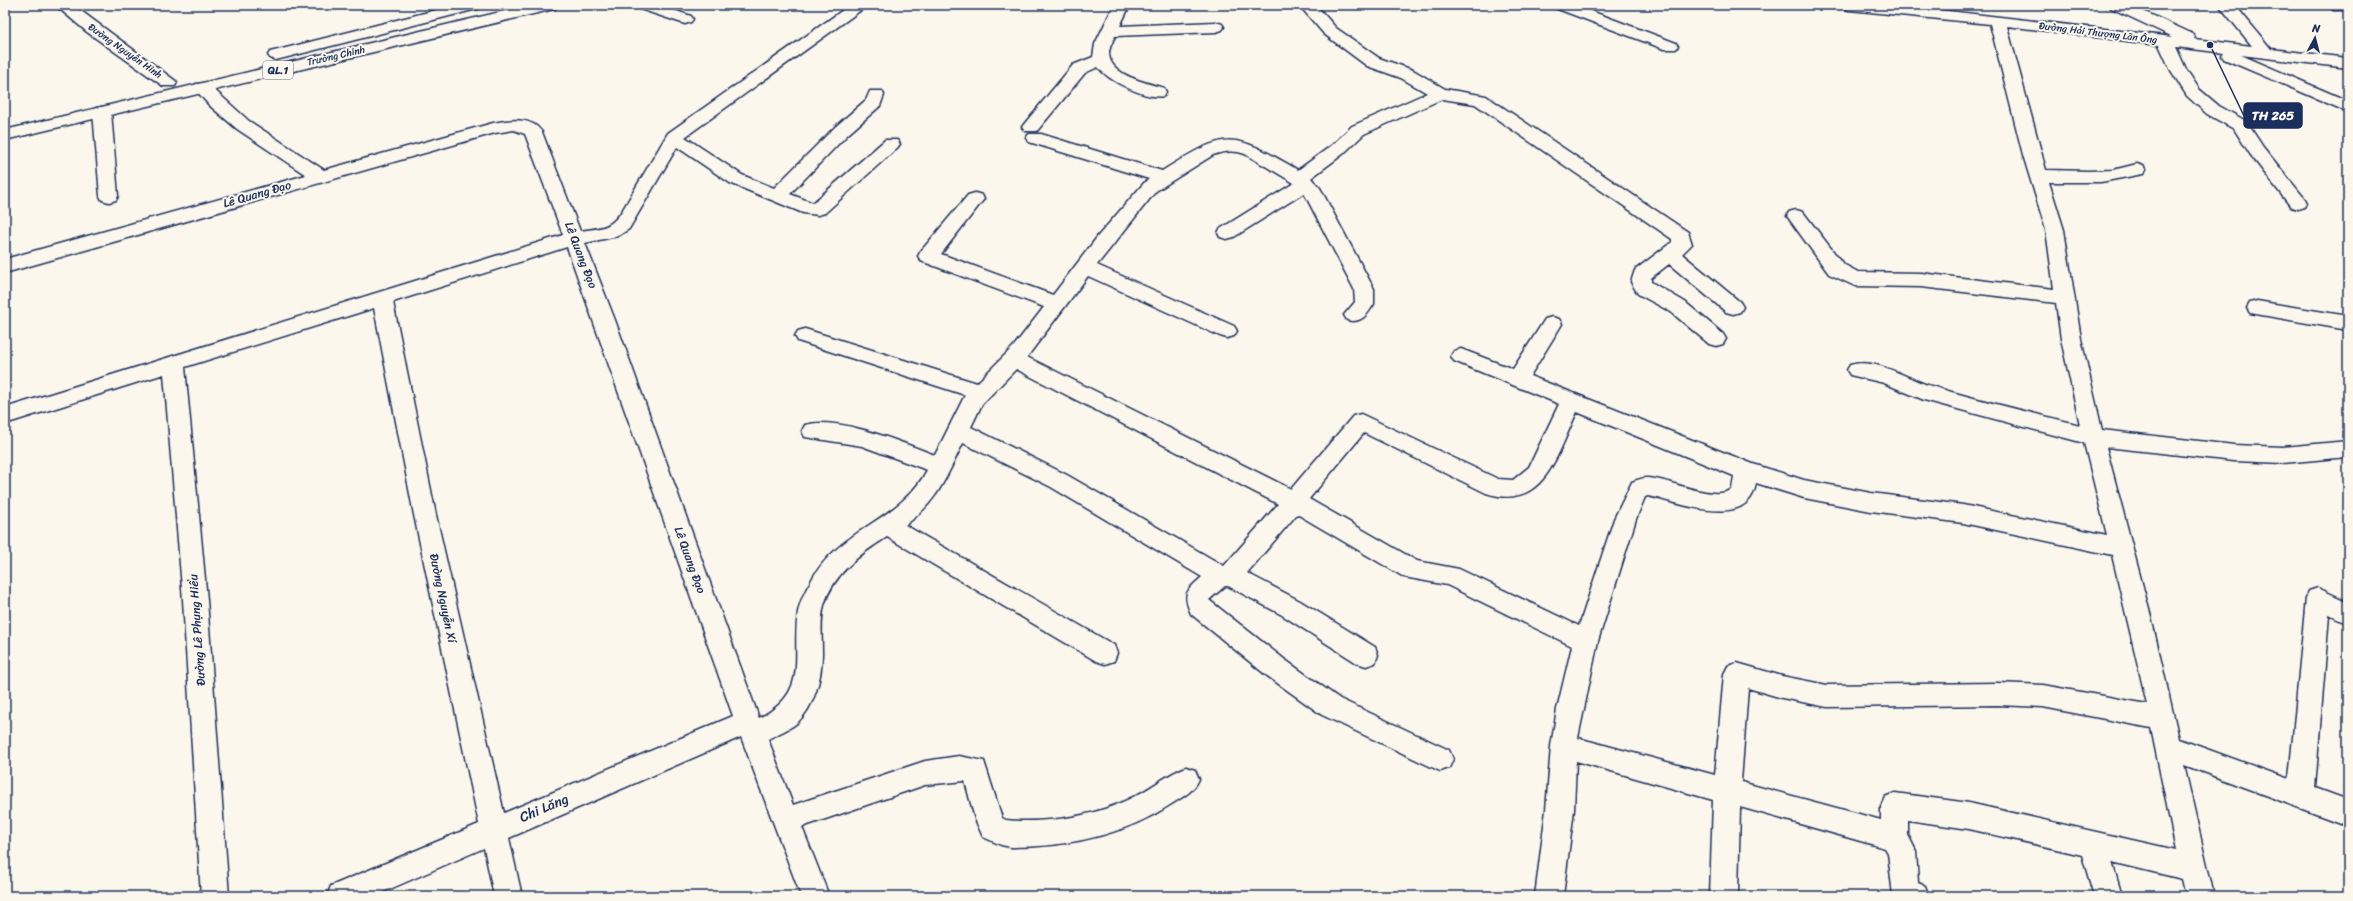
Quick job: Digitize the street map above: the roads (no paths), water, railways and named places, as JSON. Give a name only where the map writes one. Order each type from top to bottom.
[{"type":"main road","name":"Đường Nguyễn Hinh","points":[[63,5],[93,29],[168,82]]},
{"type":"main road","name":"Trường Chinh","points":[[5,119],[168,82],[475,5]]},
{"type":"main road","name":"Trường Chinh","points":[[5,135],[550,5]]},
{"type":"main road","points":[[644,5],[685,19]]},
{"type":"main road","points":[[5,416],[574,238],[617,230],[627,221],[663,151],[674,137],[860,5]]},
{"type":"main road","points":[[1122,5],[1102,49],[1102,59],[1116,76],[1158,92]]},
{"type":"main road","points":[[1307,5],[1330,31],[1357,52],[1381,66],[1414,78],[1440,93],[1475,98],[1486,104],[1681,236],[1682,244],[1642,276],[1641,282],[1645,289],[1678,307],[1716,339]]},
{"type":"main road","points":[[1561,5],[1670,46]]},
{"type":"main road","name":"Đường Hải Thượng Lãn Ông","points":[[1849,5],[1997,20],[2348,63]]},
{"type":"main road","points":[[2118,5],[2208,47],[2348,108]]},
{"type":"main road","points":[[2227,5],[2267,54]]},
{"type":"main road","points":[[1997,20],[2008,68],[2018,97],[2032,154],[2040,176],[2055,230],[2071,339],[2093,437],[2163,719],[2167,746],[2200,896]]},
{"type":"main road","points":[[1111,31],[1216,27]]},
{"type":"main road","points":[[2165,41],[2178,69],[2193,92],[2209,106],[2240,125],[2256,150],[2298,203]]},
{"type":"main road","points":[[1102,59],[1079,69],[1033,133],[1164,178]]},
{"type":"main road","points":[[202,88],[220,108],[237,122],[320,176]]},
{"type":"main road","points":[[1227,233],[1303,180],[1358,130],[1417,105],[1440,93]]},
{"type":"main road","points":[[777,196],[841,131],[874,102],[876,95]]},
{"type":"main road","points":[[102,112],[109,196]]},
{"type":"main road","name":"Lê Quang Đạo","points":[[5,266],[492,128],[522,125],[529,128],[534,132],[574,238],[751,728],[814,896]]},
{"type":"main road","points":[[674,137],[736,179],[810,209],[818,210],[891,144]]},
{"type":"main road","name":"Chi Lăng","points":[[341,896],[494,830],[789,713],[800,698],[810,676],[810,613],[817,592],[838,558],[859,541],[912,509],[921,500],[958,431],[966,411],[980,392],[1013,359],[1127,212],[1150,187],[1207,151],[1221,146],[1246,148],[1262,155],[1303,180]]},
{"type":"main road","points":[[2040,176],[2091,178],[2123,174],[2137,170]]},
{"type":"main road","points":[[1303,180],[1364,289],[1367,298],[1365,306],[1354,315]]},
{"type":"main road","points":[[975,200],[928,256],[1057,304]]},
{"type":"main road","points":[[1796,216],[1836,269],[1855,280],[1921,280],[2065,297]]},
{"type":"main road","points":[[1669,254],[1733,307]]},
{"type":"main road","points":[[1085,267],[1227,331]]},
{"type":"main road","name":"Đường Nguyễn Xí","points":[[382,299],[425,515],[508,896]]},
{"type":"main road","points":[[2257,308],[2348,323]]},
{"type":"main road","points":[[1518,378],[1552,324]]},
{"type":"main road","points":[[805,336],[980,392]]},
{"type":"main road","points":[[1461,356],[1746,471],[1804,489],[1871,502],[1963,514],[2121,548]]},
{"type":"main road","points":[[1013,359],[1295,502],[1346,530],[1412,570],[1451,576],[1586,641]]},
{"type":"main road","name":"Đường Lê Phụng Hiểu","points":[[174,364],[195,600],[215,896]]},
{"type":"main road","points":[[1857,370],[1888,376],[1924,392],[2093,437],[2234,453],[2283,454],[2348,449]]},
{"type":"main road","points":[[1440,759],[1331,707],[1275,667],[1200,607],[1197,601],[1198,595],[1226,576],[1295,502],[1361,422],[1494,487],[1509,491],[1520,489],[1529,482],[1537,472],[1572,400]]},
{"type":"main road","points":[[812,431],[831,431],[862,438],[940,466]]},
{"type":"main road","points":[[958,431],[992,446],[1108,508],[1226,576],[1291,608],[1366,655]]},
{"type":"main road","points":[[1549,896],[1560,810],[1564,746],[1570,709],[1586,641],[1625,519],[1636,493],[1640,488],[1655,488],[1715,502],[1729,503],[1737,500],[1742,494],[1746,471]]},
{"type":"main road","points":[[886,525],[1105,653]]},
{"type":"main road","points":[[2301,796],[2318,598],[2348,614]]},
{"type":"main road","points":[[1724,896],[1727,790],[1737,674],[1782,687],[1827,696],[1966,694],[2043,696],[2163,719]]},
{"type":"main road","points":[[1564,746],[1894,837]]},
{"type":"main road","points":[[2167,746],[2348,813]]},
{"type":"main road","points":[[786,820],[925,773],[959,768],[976,770],[982,785],[988,820],[993,828],[1008,834],[1053,832],[1096,825],[1134,811],[1186,779]]},
{"type":"main road","points":[[1915,896],[1905,891],[1902,851],[1894,837],[1895,806],[1968,816],[2194,868]]},
{"type":"main road","points":[[2093,845],[2108,896]]},
{"type":"place","name":"TH 265","points":[[2210,45]]}]
